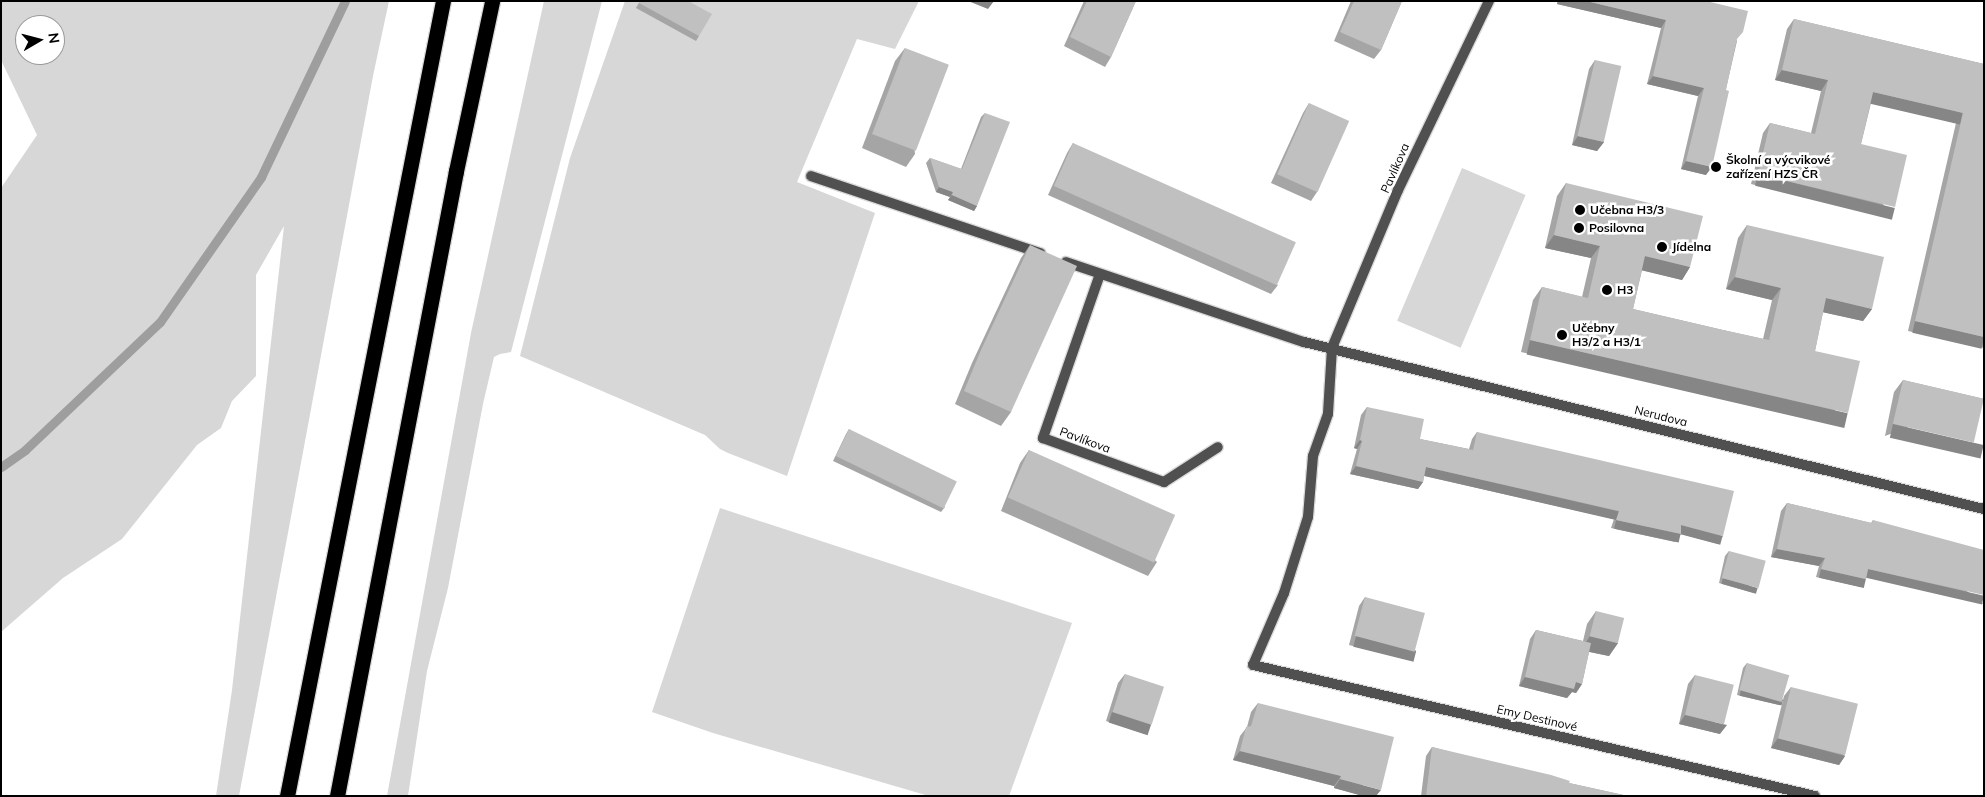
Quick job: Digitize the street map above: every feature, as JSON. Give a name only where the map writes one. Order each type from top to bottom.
[{"type":"highway","points":[[287,796],[442,1]]},
{"type":"highway","points":[[337,796],[453,191],[492,1]]},
{"type":"street","name":"Pavlíkova","points":[[1253,665],[1284,593],[1308,517],[1313,456],[1328,414],[1332,348],[1402,181],[1489,1]]},
{"type":"street","points":[[811,176],[1304,342],[1332,348]]},
{"type":"street","name":"Pavlíkova","points":[[1100,274],[1043,438],[1164,482],[1218,447]]},
{"type":"street","name":"Nerudova","points":[[1332,348],[1984,509]]},
{"type":"street","name":"Emy Destinové","points":[[1253,665],[1815,796]]},
{"type":"shaded area","points":[[1,1],[389,1],[373,76],[239,796],[216,796],[232,690],[284,226],[256,275],[256,376],[232,401],[221,428],[197,445],[122,539],[63,578],[1,632],[1,188],[37,135],[1,60]]},
{"type":"shaded area","points":[[544,1],[602,1],[511,352],[494,357],[483,404],[448,588],[427,671],[408,796],[387,796],[471,333]]},
{"type":"shaded area","points":[[625,1],[919,1],[895,49],[857,39],[797,182],[875,213],[787,476],[720,449],[705,435],[520,356],[570,158]]},
{"type":"shaded area","points":[[1462,168],[1526,195],[1461,348],[1397,321]]},
{"type":"shaded area","points":[[720,508],[1072,623],[1009,796],[929,796],[713,733],[652,712]]},
{"type":"building","points":[[640,1],[688,1],[712,14],[699,36],[639,3]]},
{"type":"building","points":[[1087,1],[1136,1],[1111,57],[1070,37]]},
{"type":"building","points":[[1354,1],[1402,1],[1381,50],[1340,32]]},
{"type":"building","points":[[1586,1],[1706,1],[1748,11],[1743,32],[1737,39],[1726,90],[1729,91],[1712,167],[1686,161],[1704,88],[1653,76],[1666,20]]},
{"type":"building","points":[[1794,19],[1984,64],[1984,337],[1915,321],[1963,113],[1873,92],[1861,144],[1907,155],[1895,207],[1758,174],[1770,123],[1815,134],[1828,80],[1782,70]]},
{"type":"building","points":[[905,48],[949,65],[916,151],[872,134]]},
{"type":"building","points":[[1595,60],[1621,66],[1604,142],[1577,136]]},
{"type":"building","points":[[1309,103],[1349,121],[1317,192],[1277,174]]},
{"type":"building","points":[[985,113],[1010,122],[977,206],[952,195],[953,192],[939,187],[930,158],[962,169]]},
{"type":"building","points":[[1073,143],[1296,242],[1277,285],[1054,186]]},
{"type":"building","points":[[1566,183],[1703,216],[1690,267],[1645,256],[1633,309],[1723,330],[1769,340],[1781,288],[1735,277],[1747,225],[1884,257],[1872,309],[1826,298],[1815,351],[1860,361],[1848,413],[1530,340],[1542,287],[1588,298],[1600,246],[1554,235]]},
{"type":"building","points":[[1030,245],[1077,266],[1011,412],[964,391]]},
{"type":"building","points":[[1903,380],[1984,399],[1974,443],[1893,424]]},
{"type":"building","points":[[1367,407],[1424,419],[1420,439],[1473,450],[1477,432],[1734,491],[1723,536],[1681,525],[1681,534],[1616,520],[1619,511],[1426,467],[1423,482],[1356,466]]},
{"type":"building","points":[[849,429],[957,482],[944,509],[836,456]]},
{"type":"building","points":[[1029,450],[1175,515],[1154,563],[1008,498]]},
{"type":"building","points":[[1787,503],[1872,523],[1873,520],[1984,550],[1984,595],[1868,569],[1866,579],[1821,569],[1825,558],[1777,549]]},
{"type":"building","points":[[1729,551],[1766,561],[1758,588],[1722,578]]},
{"type":"building","points":[[1365,597],[1425,613],[1415,652],[1355,636]]},
{"type":"building","points":[[1596,611],[1624,618],[1618,643],[1590,636]]},
{"type":"building","points":[[1536,630],[1591,643],[1582,684],[1576,682],[1574,689],[1525,677]]},
{"type":"building","points":[[1747,663],[1789,675],[1782,702],[1739,690]]},
{"type":"building","points":[[1125,674],[1164,687],[1152,725],[1113,712]]},
{"type":"building","points":[[1695,675],[1734,685],[1724,724],[1685,715]]},
{"type":"building","points":[[1791,687],[1858,704],[1845,755],[1778,738]]},
{"type":"building","points":[[1258,703],[1394,737],[1381,790],[1340,779],[1341,776],[1240,751],[1246,727],[1251,726]]},
{"type":"building","points":[[1432,747],[1551,775],[1570,781],[1569,783],[1628,796],[1426,796]]},
{"type":"waterway","points":[[1,467],[25,450],[160,322],[261,177],[345,1]]},
{"type":"place","name":"Školní a výcvikové zařízení HZS ČR","points":[[1716,167]]},
{"type":"place","name":"Učebna H3/3","points":[[1580,210]]},
{"type":"place","name":"Posilovna","points":[[1579,228]]},
{"type":"place","name":"Jídelna","points":[[1662,247]]},
{"type":"place","name":"H3","points":[[1607,290]]},
{"type":"place","name":"Učebny H3/2 a H3/1","points":[[1562,335]]}]
